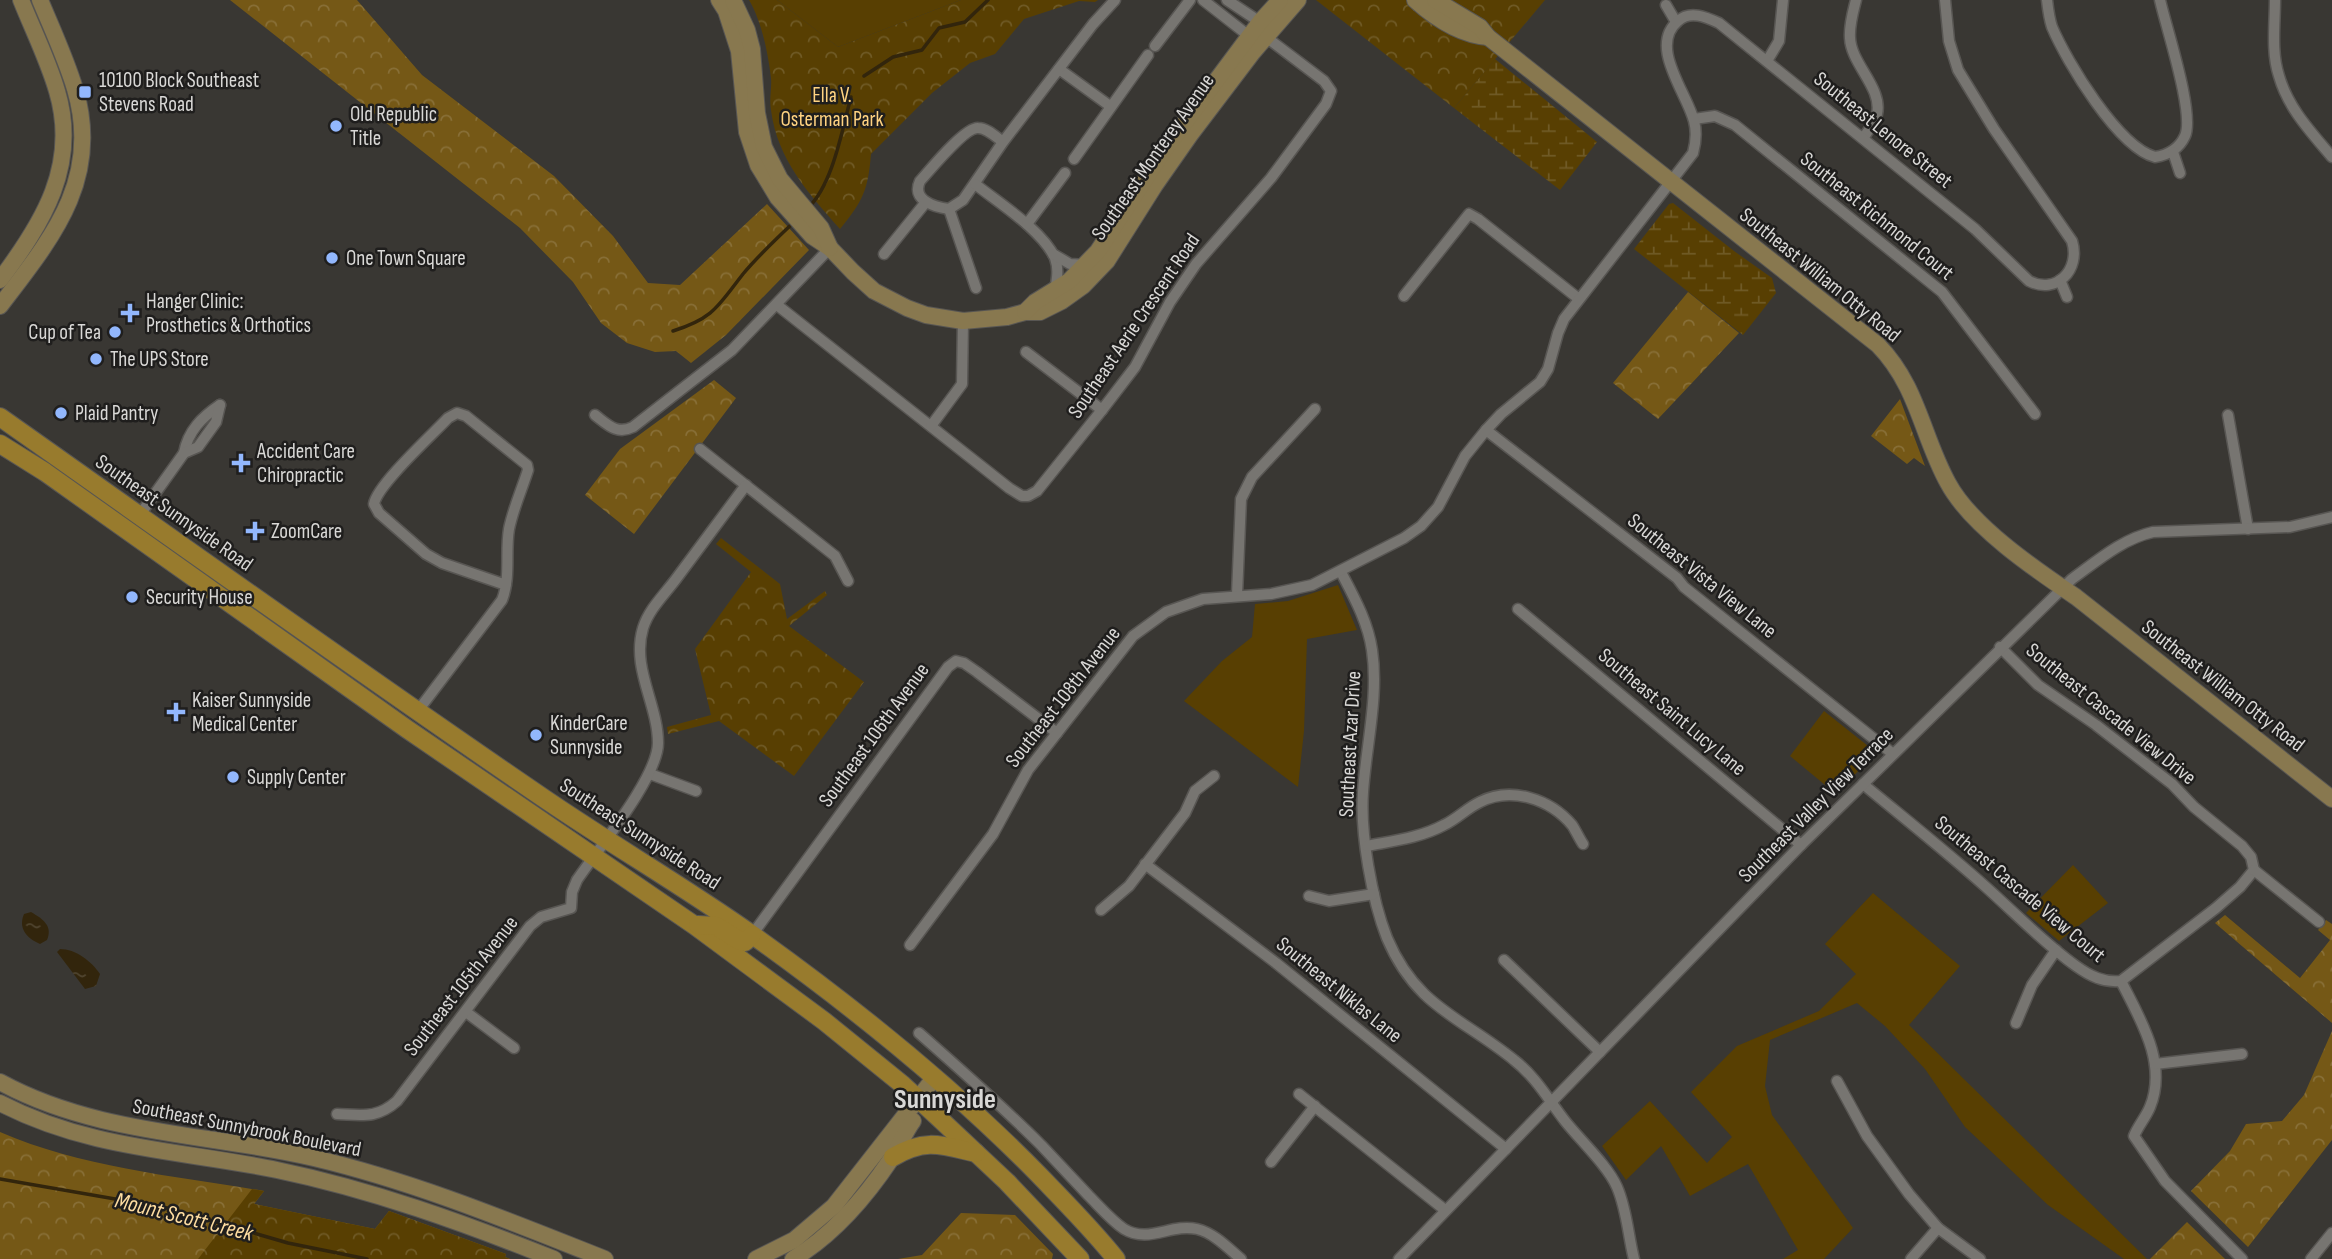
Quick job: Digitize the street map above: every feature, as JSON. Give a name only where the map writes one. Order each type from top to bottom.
[{"type":"main road","name":"Southeast Sunnyside Road","points":[[0,417],[300,632],[605,840],[752,935],[859,1015],[939,1080],[1023,1159],[1116,1259]]},
{"type":"main road","name":"Southeast Sunnyside Road","points":[[0,444],[45,472],[366,701],[694,925],[845,1037],[978,1153],[1080,1259]]},
{"type":"main road","points":[[254,621],[269,620],[292,636],[300,632]]},
{"type":"main road","points":[[366,701],[383,700],[407,717],[416,712]]},
{"type":"main road","points":[[694,925],[716,926],[745,942],[752,935]]},
{"type":"main road","points":[[893,1157],[913,1146],[929,1144],[978,1153]]},
{"type":"street","points":[[0,280],[45,211],[58,182],[62,154],[63,123],[57,90],[21,0]]},
{"type":"street","points":[[0,306],[64,217],[74,190],[80,157],[81,131],[76,92],[40,0]]},
{"type":"street","name":"Southeast Monterey Avenue","points":[[719,0],[726,11],[739,51],[747,132],[758,165],[783,194],[812,236],[830,247],[862,281],[889,299],[926,315],[963,321],[1040,312],[1083,286],[1107,261],[1280,0]]},
{"type":"street","name":"Southeast Monterey Avenue","points":[[733,0],[747,30],[752,49],[757,113],[764,147],[783,194]]},
{"type":"street","points":[[1003,142],[984,129],[977,128],[967,132],[920,181],[918,192],[932,206],[949,209],[962,200],[1093,24],[1115,0]]},
{"type":"street","points":[[1074,159],[1110,106],[1190,0]]},
{"type":"street","points":[[1203,0],[1258,32]]},
{"type":"street","points":[[1227,0],[1258,32]]},
{"type":"street","name":"Southeast Monterey Avenue","points":[[1025,312],[1087,265],[1163,152],[1258,32],[1298,0]]},
{"type":"street","name":"Southeast William Otty Road","points":[[1415,0],[1450,26],[1476,37],[1488,37]]},
{"type":"street","name":"Southeast William Otty Road","points":[[1435,0],[1479,27],[1488,37],[1857,328],[1886,354],[1911,393],[1943,475],[1962,505],[1989,531],[2332,799]]},
{"type":"street","points":[[1767,61],[1779,41],[1783,0]]},
{"type":"street","points":[[1856,0],[1849,40],[1875,96],[1877,108],[1876,117],[1863,138]]},
{"type":"street","points":[[1945,0],[1949,41],[1958,70],[1994,129],[2072,241],[2074,262],[2069,272],[2060,280],[2067,297]]},
{"type":"street","points":[[2047,0],[2050,23],[2077,74],[2122,136],[2146,155],[2155,157],[2172,152],[2185,136],[2187,115],[2160,0]]},
{"type":"street","points":[[2275,0],[2276,62],[2279,76],[2299,116],[2332,157]]},
{"type":"street","points":[[1666,5],[1676,22],[1668,36],[1667,50],[1673,72],[1694,119],[1696,143],[1693,153],[1672,182]]},
{"type":"street","name":"Southeast Lenore Street","points":[[1676,22],[1694,15],[1712,20],[1767,61],[1975,229],[2029,281],[2040,286],[2060,280]]},
{"type":"street","name":"Southeast Aerie Crescent Road","points":[[776,305],[1009,488],[1022,496],[1037,491],[1135,367],[1170,302],[1196,264],[1271,178],[1330,97],[1331,91],[1324,81],[1258,32]]},
{"type":"street","points":[[1059,69],[1110,106]]},
{"type":"street","name":"Southeast Richmond Court","points":[[1694,119],[1716,116],[1735,125],[1942,292],[2035,414]]},
{"type":"street","points":[[2172,152],[2180,173]]},
{"type":"street","points":[[1027,224],[1065,173]]},
{"type":"street","name":"Southeast 108th Avenue","points":[[910,945],[993,834],[1028,770],[1119,651],[1148,624],[1166,612],[1203,598],[1292,592],[1312,585],[1404,538],[1430,518],[1465,456],[1486,430],[1540,382],[1548,369],[1558,333],[1579,299],[1672,182]]},
{"type":"street","points":[[975,184],[1027,224],[1051,252],[1070,264],[1087,265]]},
{"type":"street","points":[[884,254],[926,202]]},
{"type":"street","points":[[949,209],[976,288]]},
{"type":"street","points":[[1405,296],[1469,214],[1579,299]]},
{"type":"street","points":[[595,415],[617,430],[624,431],[633,427],[732,350],[830,247]]},
{"type":"street","points":[[1051,252],[1058,273],[1055,290]]},
{"type":"street","points":[[931,426],[962,384],[963,321]]},
{"type":"street","points":[[1026,352],[1102,410]]},
{"type":"street","points":[[1237,595],[1241,499],[1252,477],[1315,409]]},
{"type":"street","points":[[416,712],[502,600],[506,585],[509,529],[528,467],[466,416],[457,413],[448,418],[403,465],[377,494],[374,504],[379,513],[426,554],[442,563],[506,585]]},
{"type":"street","points":[[2228,415],[2248,529]]},
{"type":"street","name":"Southeast Vista View Lane","points":[[1486,430],[1677,578],[1684,587],[1893,754]]},
{"type":"street","points":[[701,449],[835,556],[848,581]]},
{"type":"street","points":[[139,516],[184,453]]},
{"type":"street","points":[[696,791],[650,774],[658,750],[658,740],[640,662],[640,644],[644,627],[655,605],[746,485]]},
{"type":"street","name":"Southeast Valley View Terrace","points":[[1399,1259],[1801,845],[2062,587],[2117,547],[2141,535],[2153,532],[2290,527],[2332,517]]},
{"type":"street","name":"Southeast Azar Drive","points":[[1341,572],[1366,624],[1374,668],[1362,795],[1374,894],[1387,936],[1400,964],[1417,987],[1442,1011],[1515,1060],[1533,1077],[1617,1185],[1627,1218],[1634,1259]]},
{"type":"street","name":"Southeast Saint Lucy Lane","points":[[1518,609],[1801,845]]},
{"type":"street","name":"Southeast Cascade View Drive","points":[[2000,647],[2038,685],[2096,725],[2172,784],[2194,807],[2249,853],[2254,870],[2319,922]]},
{"type":"street","name":"Southeast 106th Avenue","points":[[752,935],[948,667],[956,661],[971,667],[1057,733]]},
{"type":"street","name":"Southeast 105th Avenue","points":[[338,1114],[373,1115],[386,1111],[397,1101],[536,921],[571,908],[575,886],[650,774]]},
{"type":"street","points":[[1101,910],[1129,886],[1185,813],[1195,792],[1214,776]]},
{"type":"street","name":"Southeast Cascade View Court","points":[[1863,784],[1985,886],[2056,950],[2097,979],[2121,981],[2216,908],[2240,887],[2254,870]]},
{"type":"street","points":[[1367,846],[1421,835],[1443,826],[1480,801],[1501,795],[1522,794],[1555,811],[1572,825],[1583,844]]},
{"type":"street","name":"Southeast Niklas Lane","points":[[1145,864],[1276,963],[1506,1149]]},
{"type":"street","points":[[1309,896],[1329,901],[1374,894]]},
{"type":"street","points":[[2016,1023],[2032,985],[2056,950]]},
{"type":"street","points":[[1504,960],[1600,1052]]},
{"type":"street","points":[[2121,981],[2146,1031],[2155,1064],[2154,1094],[2134,1136],[2165,1181],[2242,1259]]},
{"type":"street","points":[[466,1012],[514,1048]]},
{"type":"street","points":[[919,1033],[985,1091],[1111,1219],[1126,1230],[1141,1236],[1182,1228],[1196,1229],[1211,1235],[1241,1259]]},
{"type":"street","points":[[2155,1064],[2242,1055]]},
{"type":"street","points":[[757,1259],[794,1240],[825,1214],[939,1080]]},
{"type":"street","points":[[1837,1081],[1867,1136],[1909,1194],[1938,1228],[1980,1259]]},
{"type":"street","name":"Southeast Sunnybrook Boulevard","points":[[0,1082],[44,1102],[99,1121],[130,1128],[228,1141],[394,1179],[467,1204],[605,1259]]},
{"type":"street","points":[[1299,1094],[1445,1210]]},
{"type":"street","points":[[793,1259],[821,1240],[843,1220],[893,1157],[921,1102]]},
{"type":"street","name":"Southeast Sunnybrook Boulevard","points":[[0,1103],[51,1126],[121,1145],[263,1167],[364,1191],[418,1207],[553,1258]]},
{"type":"street","points":[[1271,1162],[1315,1106]]},
{"type":"street","points":[[1911,1259],[1938,1228]]},
{"type":"street","points":[[2311,1259],[2332,1233]]},
{"type":"green space","points":[[230,0],[357,0],[422,75],[554,176],[613,236],[648,283],[680,285],[767,204],[809,250],[726,335],[691,363],[676,351],[655,352],[627,343],[601,323],[573,282],[520,228]]},
{"type":"green space","name":"Ella V. Osterman Park","points":[[749,0],[777,0],[838,47],[961,0],[1098,0],[1079,1],[1024,19],[995,54],[970,63],[932,93],[871,154],[863,194],[840,229],[796,175],[780,144],[771,110],[771,78],[766,48],[758,18]]},
{"type":"green space","points":[[777,0],[961,0],[838,47]]},
{"type":"green space","points":[[1316,0],[1545,0],[1454,108]]},
{"type":"green space","points":[[1495,59],[1597,142],[1560,190],[1454,108]]},
{"type":"green space","points":[[1673,203],[1772,278],[1776,293],[1743,335],[1634,249],[1669,204]]},
{"type":"green space","points":[[1688,292],[1739,333],[1658,419],[1613,383]]},
{"type":"green space","points":[[714,380],[736,398],[634,534],[585,495],[620,449]]},
{"type":"green space","points":[[1900,399],[1925,466],[1914,458],[1907,464],[1871,436]]},
{"type":"green space","points":[[721,538],[780,584],[787,619],[825,591],[827,595],[789,626],[864,682],[794,776],[719,721],[668,734],[667,727],[711,715],[695,649],[751,572],[716,544]]},
{"type":"green space","points":[[1338,585],[1357,630],[1307,639],[1304,731],[1298,787],[1184,701],[1222,661],[1252,637],[1255,604],[1288,601]]},
{"type":"green space","points":[[1824,711],[1872,752],[1870,759],[1836,794],[1790,756]]},
{"type":"green space","points":[[2073,865],[2108,903],[2059,941],[2026,913]]},
{"type":"green space","points":[[1873,893],[1960,966],[1909,1025],[2147,1259],[2124,1259],[2048,1205],[1965,1127],[1925,1069],[1885,1026],[1857,1003],[1770,1040],[1765,1086],[1772,1115],[1853,1228],[1824,1259],[1783,1259],[1798,1250],[1748,1164],[1690,1196],[1661,1146],[1626,1180],[1602,1146],[1650,1101],[1707,1163],[1732,1137],[1691,1092],[1737,1046],[1819,1011],[1856,974],[1825,944]]},
{"type":"green space","points":[[2225,915],[2300,978],[2330,940],[2318,930],[2326,920],[2332,924],[2332,1023],[2215,923]]},
{"type":"green space","points":[[2332,1031],[2332,1140],[2248,1247],[2191,1191],[2230,1151],[2246,1124],[2282,1121],[2304,1095]]},
{"type":"green space","points":[[0,1132],[97,1163],[264,1191],[254,1204],[375,1229],[389,1211],[506,1254],[505,1257],[510,1259],[0,1259]]},
{"type":"green space","points":[[252,1189],[264,1191],[254,1204],[375,1229],[389,1211],[506,1254],[505,1257],[510,1259],[198,1259]]},
{"type":"green space","points":[[961,1213],[1015,1215],[1053,1254],[1052,1259],[898,1259],[922,1255]]},
{"type":"green space","points":[[2187,1222],[2225,1259],[2150,1259]]},
{"type":"water","points":[[31,912],[48,927],[47,940],[40,944],[27,936],[23,928],[24,914]]},
{"type":"water","points":[[60,949],[77,953],[92,965],[100,974],[96,986],[85,989],[57,952]]},
{"type":"waterway","points":[[864,76],[893,57],[922,50],[939,28],[965,22],[988,0]]},
{"type":"waterway","points":[[808,208],[817,198],[830,171],[851,97]]},
{"type":"waterway","points":[[673,331],[698,321],[714,310],[743,274],[793,223]]},
{"type":"waterway","name":"Mount Scott Creek","points":[[0,1179],[167,1208],[288,1243],[367,1259]]},
{"type":"place","name":"10100 Block Southeast Stevens Road","points":[[85,92]]},
{"type":"place","name":"Old Republic Title","points":[[336,126]]},
{"type":"place","name":"One Town Square","points":[[332,258]]},
{"type":"place","name":"Hanger Clinic: Prosthetics & Orthotics","points":[[130,313]]},
{"type":"place","name":"Cup of Tea","points":[[115,332]]},
{"type":"place","name":"The UPS Store","points":[[96,359]]},
{"type":"place","name":"Plaid Pantry","points":[[61,413]]},
{"type":"place","name":"Accident Care Chiropractic","points":[[241,463]]},
{"type":"place","name":"ZoomCare","points":[[255,531]]},
{"type":"place","name":"Security House","points":[[132,597]]},
{"type":"place","name":"Kaiser Sunnyside Medical Center","points":[[176,712]]},
{"type":"place","name":"KinderCare Sunnyside","points":[[536,735]]},
{"type":"place","name":"Supply Center","points":[[233,777]]},
{"type":"district","name":"Sunnyside","points":[[945,1099]]}]
